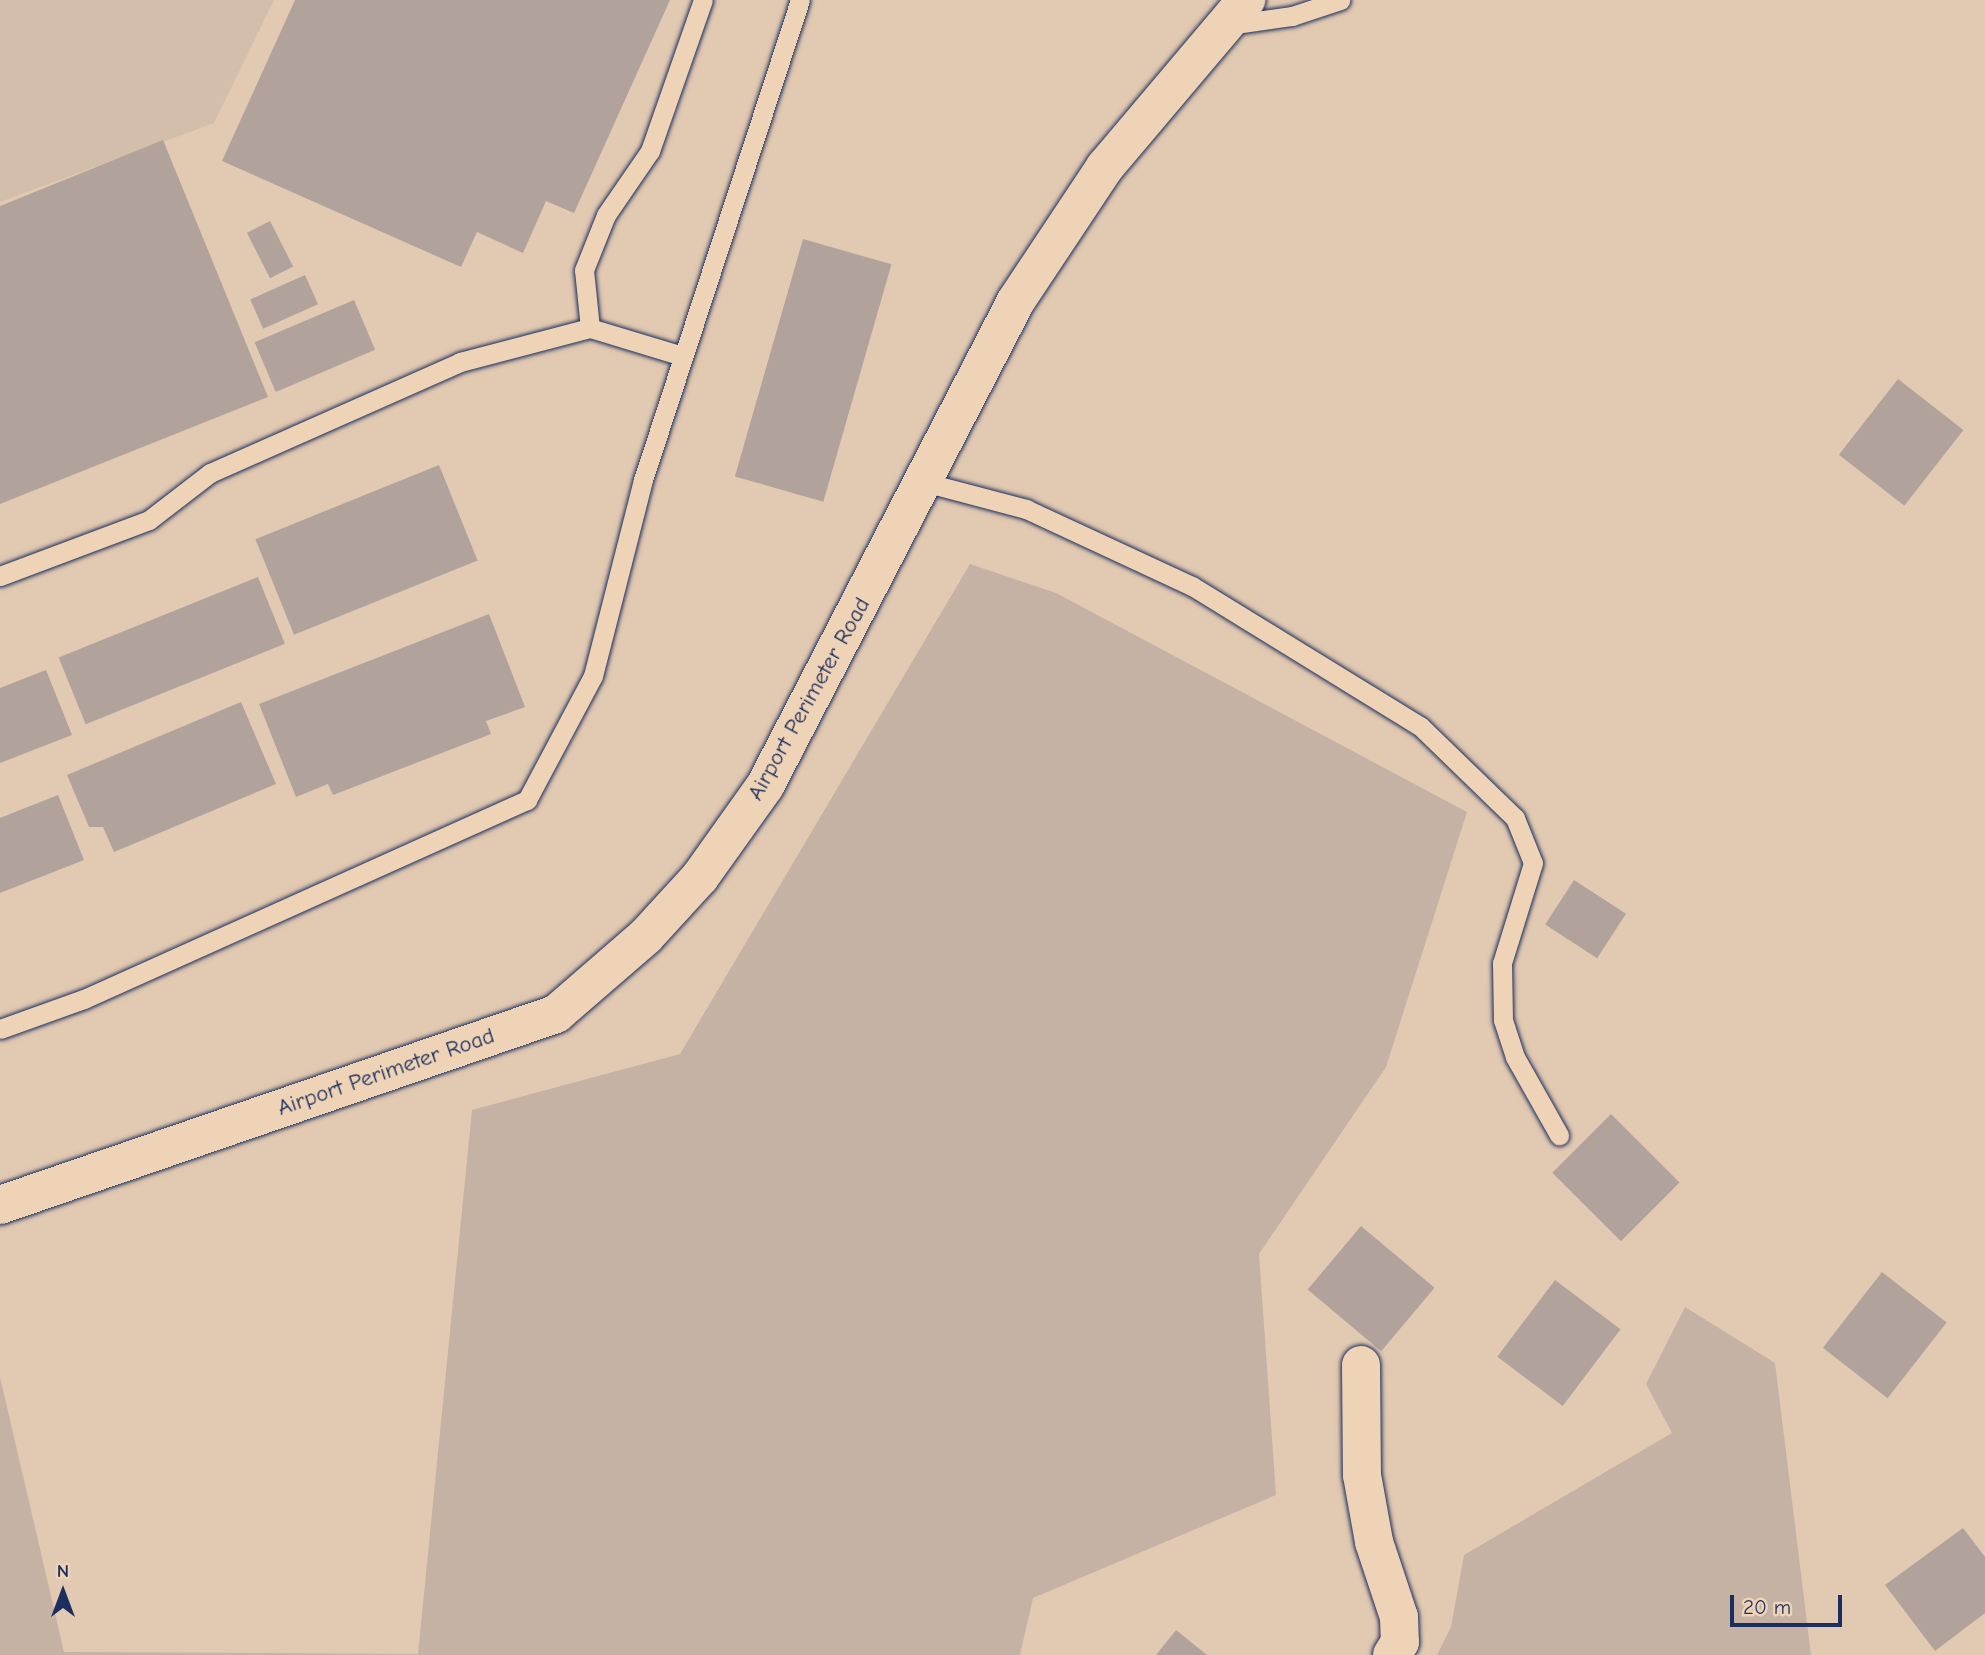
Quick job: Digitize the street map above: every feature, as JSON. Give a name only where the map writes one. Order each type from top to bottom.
[{"type":"street","name":"Airport Perimeter Road","points":[[0,1205],[556,1014],[599,981],[700,877],[765,786],[1016,301],[1105,167],[1236,13]]},
{"type":"street","points":[[1361,1365],[1363,1475],[1374,1542],[1399,1617],[1400,1642],[1392,1655]]},
{"type":"lane","points":[[590,328],[583,270],[607,215],[650,151],[703,0]]},
{"type":"lane","points":[[0,1030],[84,999],[527,800],[593,676],[643,480],[800,0]]},
{"type":"lane","points":[[1236,13],[1292,16],[1340,0]]},
{"type":"lane","points":[[0,576],[149,520],[211,474],[460,362],[590,328],[683,356]]},
{"type":"lane","points":[[924,481],[1026,509],[1192,586],[1420,726],[1515,818],[1532,863],[1502,963],[1503,1020],[1515,1057],[1559,1135]]},
{"type":"shaded area","points":[[0,0],[274,0],[214,123],[0,202]]},
{"type":"shaded area","points":[[970,564],[1056,593],[1467,812],[1386,1067],[1259,1254],[1276,1495],[1033,1598],[1020,1655],[0,1655],[0,1377],[64,1652],[418,1654],[472,1110],[680,1054]]},
{"type":"shaded area","points":[[1685,1307],[1775,1363],[1811,1655],[1437,1655],[1451,1627],[1464,1555],[1672,1433],[1646,1384]]},
{"type":"building","points":[[295,0],[670,0],[574,213],[546,201],[523,253],[477,232],[461,267],[222,161]]},
{"type":"building","points":[[163,140],[268,397],[0,504],[0,206]]},
{"type":"building","points":[[270,221],[293,266],[270,278],[247,233]]},
{"type":"building","points":[[803,239],[891,264],[823,502],[735,476]]},
{"type":"building","points":[[305,275],[318,304],[263,329],[250,299]]},
{"type":"building","points":[[354,300],[375,350],[276,392],[255,342]]},
{"type":"building","points":[[1898,379],[1963,430],[1904,506],[1839,455]]},
{"type":"building","points":[[439,465],[478,560],[294,635],[255,539]]},
{"type":"building","points":[[258,577],[285,644],[86,724],[59,658]]},
{"type":"building","points":[[489,614],[525,707],[486,721],[491,734],[333,795],[328,784],[296,797],[259,704]]},
{"type":"building","points":[[46,670],[72,735],[0,763],[0,688]]},
{"type":"building","points":[[241,702],[276,784],[114,852],[103,827],[89,827],[67,775]]},
{"type":"building","points":[[58,795],[84,860],[0,893],[0,818]]},
{"type":"building","points":[[1574,880],[1626,914],[1597,958],[1545,924]]},
{"type":"building","points":[[1611,1114],[1680,1183],[1621,1241],[1552,1173]]},
{"type":"building","points":[[1361,1226],[1435,1288],[1381,1351],[1308,1290]]},
{"type":"building","points":[[1882,1272],[1947,1322],[1888,1398],[1823,1348]]},
{"type":"building","points":[[1555,1280],[1620,1329],[1563,1406],[1497,1357]]},
{"type":"building","points":[[1963,1528],[1985,1557],[1985,1613],[1935,1651],[1885,1585]]},
{"type":"building","points":[[1176,1630],[1207,1655],[1156,1655]]}]
